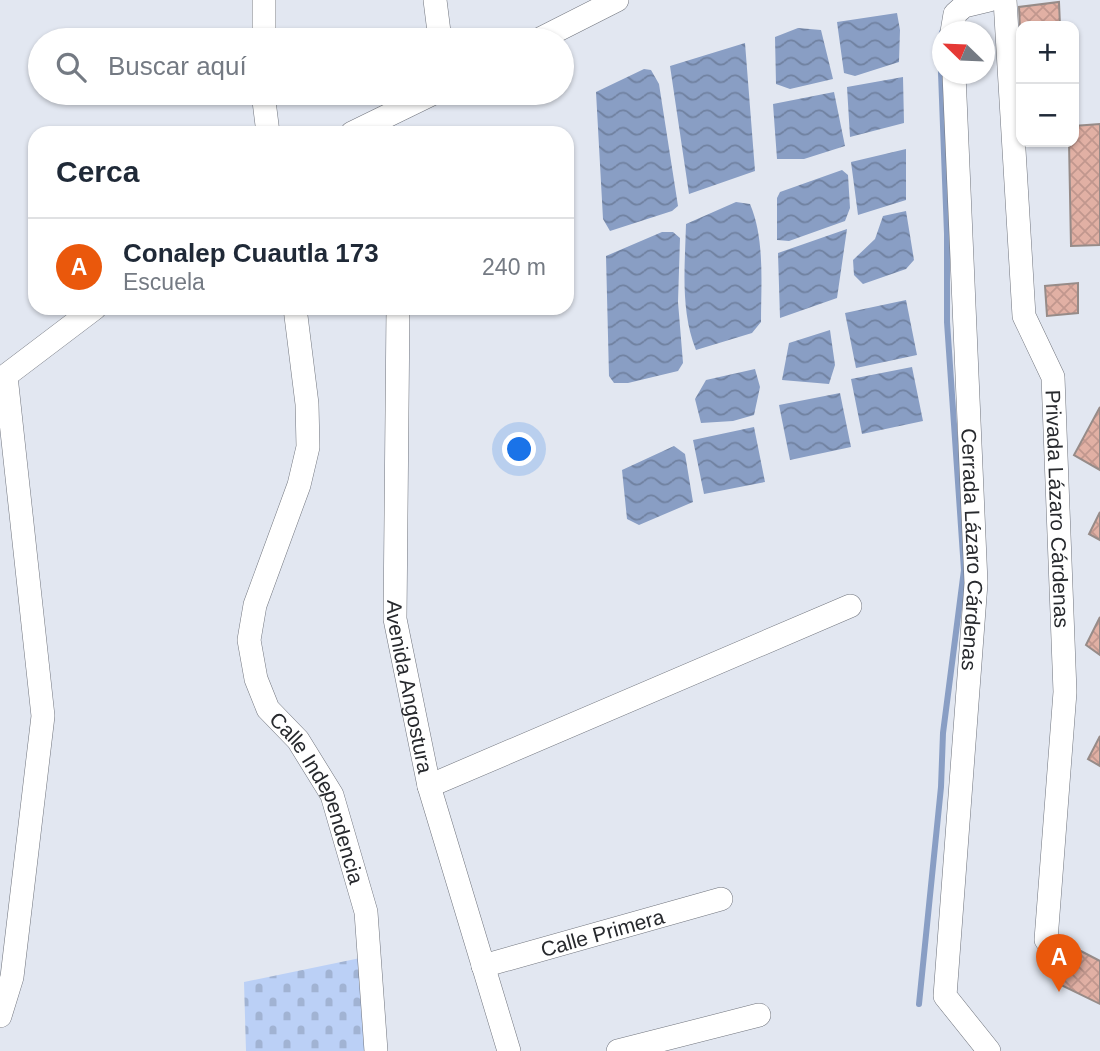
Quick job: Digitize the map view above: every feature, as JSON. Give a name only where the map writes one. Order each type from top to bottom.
[{"type":"street","points":[[264,0],[264,28]]},
{"type":"street","points":[[435,0],[438,28]]},
{"type":"street","points":[[562,28],[617,0]]},
{"type":"street","points":[[954,21],[955,14],[964,6],[989,0]]},
{"type":"street","name":"Privada Lázaro Cárdenas","points":[[1005,0],[1024,316],[1053,377],[1065,692],[1046,940]]},
{"type":"street","name":"Cerrada Lázaro Cárdenas","points":[[954,84],[976,583],[945,996],[989,1051]]},
{"type":"street","points":[[265,105],[267,126]]},
{"type":"street","points":[[388,124],[416,105]]},
{"type":"street","points":[[0,1016],[12,976],[43,716],[3,378],[86,315]]},
{"type":"street","name":"Calle Independencia","points":[[296,315],[307,404],[308,447],[299,485],[255,605],[250,640],[256,679],[268,709],[298,740],[332,795],[366,912],[376,1051]]},
{"type":"street","name":"Avenida Angostura","points":[[398,315],[395,619],[429,786],[509,1051]]},
{"type":"street","points":[[429,786],[850,606]]},
{"type":"street","name":"Calle Primera","points":[[483,966],[721,899]]},
{"type":"street","points":[[618,1051],[759,1015]]},
{"type":"green space","points":[[370,956],[376,1051],[246,1051],[244,982]]},
{"type":"water","points":[[897,13],[900,30],[899,62],[855,76],[844,73],[837,22]]},
{"type":"water","points":[[798,28],[821,30],[833,79],[790,89],[776,84],[775,37]]},
{"type":"water","points":[[745,43],[755,171],[689,194],[670,66]]},
{"type":"water","points":[[644,69],[651,70],[659,84],[678,206],[672,211],[610,231],[603,219],[596,92]]},
{"type":"water","points":[[903,77],[904,123],[850,137],[847,87]]},
{"type":"water","points":[[834,92],[845,146],[804,159],[777,159],[773,104]]},
{"type":"water","points":[[906,149],[906,200],[858,215],[851,162]]},
{"type":"water","points":[[842,170],[848,175],[850,208],[845,221],[789,241],[777,240],[777,198],[780,192]]},
{"type":"water","points":[[736,202],[750,204],[758,232],[761,322],[752,333],[696,350],[686,304],[686,224]]},
{"type":"water","points":[[906,211],[914,260],[906,269],[863,284],[854,275],[853,260],[875,239],[883,216]]},
{"type":"water","points":[[847,229],[837,298],[780,318],[778,253]]},
{"type":"water","points":[[662,232],[673,232],[680,238],[678,302],[683,363],[678,371],[628,383],[614,383],[609,376],[606,256]]},
{"type":"water","points":[[906,300],[917,355],[856,368],[845,313]]},
{"type":"water","points":[[830,330],[835,365],[829,384],[782,380],[789,343]]},
{"type":"water","points":[[912,367],[923,421],[862,434],[851,379]]},
{"type":"water","points":[[755,369],[760,387],[754,415],[733,421],[701,423],[695,399],[706,380]]},
{"type":"water","points":[[840,393],[851,447],[790,460],[779,405]]},
{"type":"water","points":[[754,427],[765,482],[704,494],[693,440]]},
{"type":"water","points":[[674,446],[685,454],[693,502],[639,525],[627,519],[622,470]]},
{"type":"building","points":[[1059,2],[1060,21],[1020,21],[1019,7]]},
{"type":"building","points":[[1100,124],[1100,245],[1071,246],[1069,147],[1079,147],[1079,126]]},
{"type":"building","points":[[1078,283],[1078,313],[1047,316],[1045,286]]},
{"type":"building","points":[[1100,407],[1100,470],[1074,455]]},
{"type":"building","points":[[1100,512],[1100,540],[1089,534]]},
{"type":"building","points":[[1100,617],[1100,655],[1086,645]]},
{"type":"building","points":[[1100,736],[1100,766],[1088,759]]},
{"type":"building","points":[[1073,947],[1100,961],[1100,1004],[1057,983]]},
{"type":"waterway","points":[[919,1004],[941,787],[943,733],[964,570],[947,322],[941,84]]},
{"type":"place","name":"Conalep Cuautla 173","points":[[1059,992]]}]
